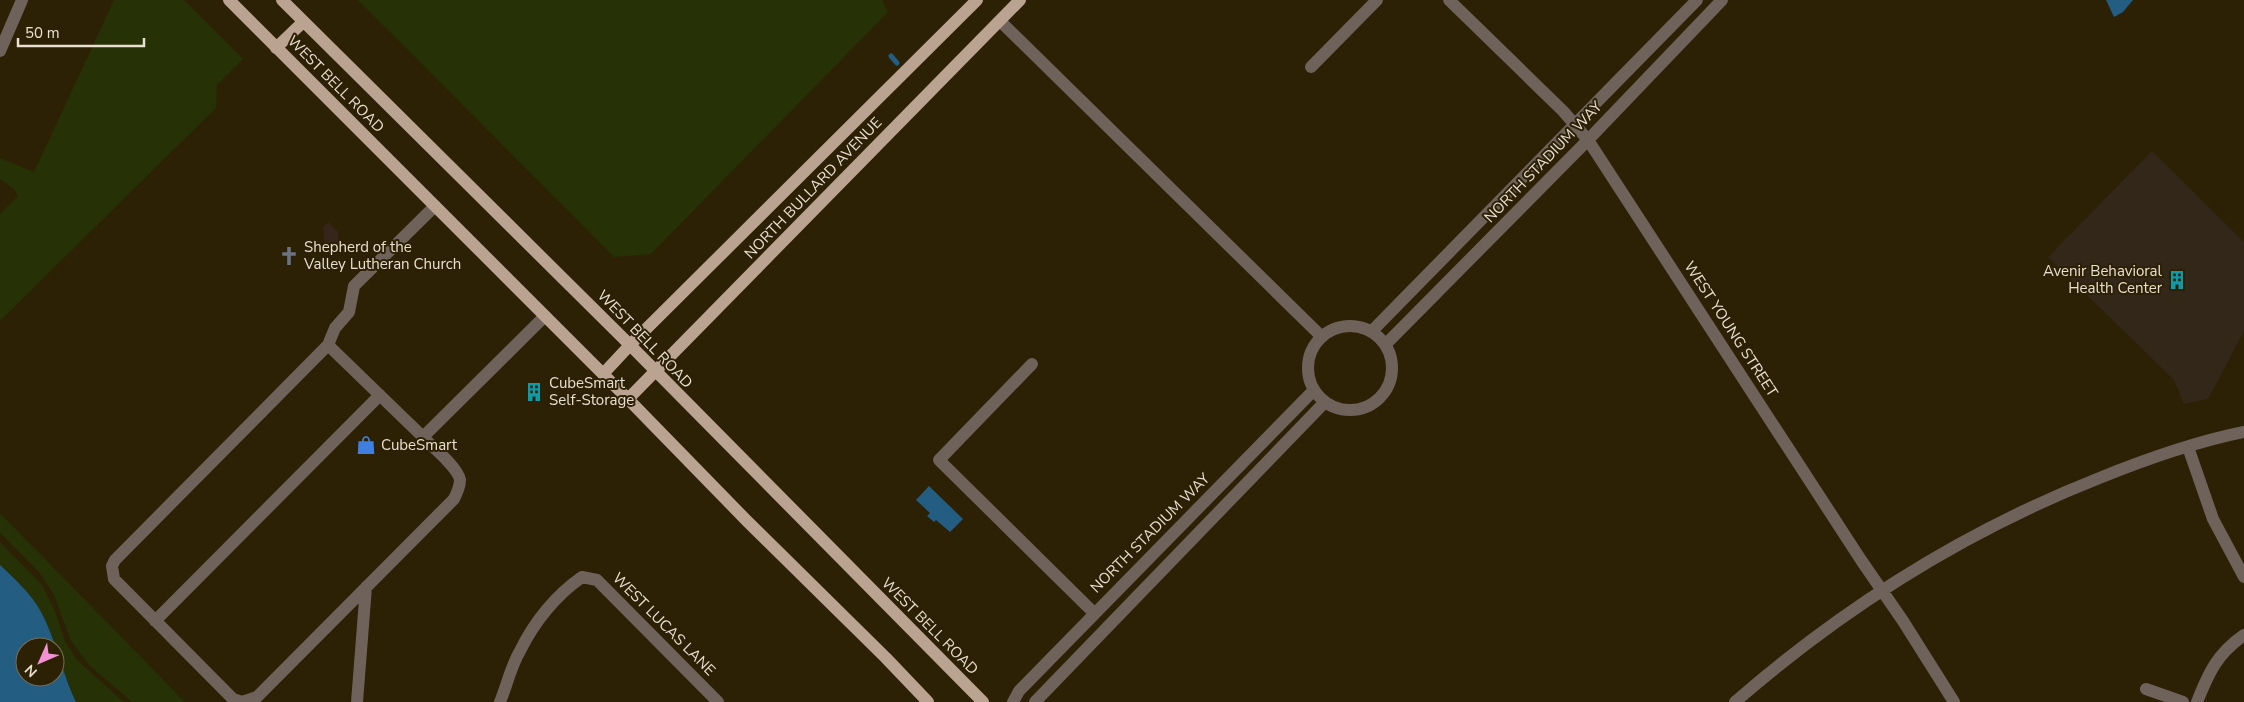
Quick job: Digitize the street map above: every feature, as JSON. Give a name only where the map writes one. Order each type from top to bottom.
[{"type":"main road","name":"WEST BELL ROAD","points":[[229,0],[928,702]]},
{"type":"main road","name":"WEST BELL ROAD","points":[[282,0],[630,345],[983,702]]},
{"type":"main road","name":"NORTH BULLARD AVENUE","points":[[603,374],[978,0]]},
{"type":"main road","name":"NORTH BULLARD AVENUE","points":[[628,399],[656,373],[1020,0]]},
{"type":"main road","points":[[276,48],[303,22]]},
{"type":"street","points":[[0,51],[22,0]]},
{"type":"street","points":[[1311,67],[1377,0]]},
{"type":"street","name":"WEST YOUNG STREET","points":[[1449,0],[1588,140],[1954,702]]},
{"type":"street","name":"NORTH STADIUM WAY","points":[[1371,332],[1697,0]]},
{"type":"street","name":"NORTH STADIUM WAY","points":[[1385,345],[1588,140],[1722,0]]},
{"type":"street","points":[[1000,21],[1322,337]]},
{"type":"street","points":[[328,345],[455,468],[460,478],[459,489],[454,499],[257,697],[242,702],[234,699],[114,579],[112,566],[114,560],[328,345],[335,328],[349,312],[354,286],[435,206]]},
{"type":"street","points":[[423,437],[545,316]]},
{"type":"street","points":[[1344,326],[1358,327],[1371,332],[1385,345],[1390,356],[1392,370],[1390,383],[1376,402],[1356,410],[1345,410],[1326,402],[1314,390],[1309,378],[1308,364],[1312,350],[1322,337],[1331,330],[1344,326]]},
{"type":"street","points":[[1032,364],[939,460],[1094,613]]},
{"type":"street","name":"NORTH STADIUM WAY","points":[[1013,702],[1019,691],[1094,613],[1314,390]]},
{"type":"street","points":[[155,620],[380,395]]},
{"type":"street","points":[[1035,702],[1326,402]]},
{"type":"street","points":[[1735,702],[1803,646],[1882,589],[2014,514],[2126,467],[2188,447],[2244,432]]},
{"type":"street","points":[[2188,447],[2213,519],[2244,577]]},
{"type":"street","name":"WEST LUCAS LANE","points":[[500,702],[520,651],[550,606],[568,586],[582,577],[597,580],[718,702]]},
{"type":"street","points":[[357,702],[366,587]]},
{"type":"street","points":[[2197,702],[2208,673],[2216,660],[2244,635]]},
{"type":"street","points":[[2146,689],[2183,702]]},
{"type":"shaded area","points":[[2152,151],[2244,242],[2244,331],[2208,399],[2184,404],[2174,380],[2048,257]]},
{"type":"shaded area","points":[[328,222],[338,232],[338,244],[325,244],[323,228]]},
{"type":"green space","points":[[114,0],[184,0],[243,59],[217,85],[216,108],[0,321],[0,214],[18,196],[14,189],[0,179],[0,158],[34,172]]},
{"type":"green space","points":[[358,0],[882,0],[888,12],[651,254],[614,257]]},
{"type":"green space","points":[[0,513],[185,702],[132,702],[89,665],[71,641],[54,595],[39,572],[0,533]]},
{"type":"green space","points":[[0,542],[42,585],[54,609],[64,637],[52,637],[37,605],[29,594],[0,565]]},
{"type":"green space","points":[[65,640],[77,660],[124,702],[76,702],[66,678]]},
{"type":"water","points":[[2106,0],[2133,0],[2123,12],[2114,17]]},
{"type":"water","points":[[929,486],[963,519],[950,532],[936,520],[934,522],[927,516],[930,513],[916,500]]},
{"type":"water","points":[[0,565],[29,594],[37,605],[52,637],[15,637],[15,687],[65,687],[65,675],[76,702],[0,702]]},
{"type":"waterway","points":[[891,56],[897,63]]},
{"type":"place","name":"Shepherd of the Valley Lutheran Church","points":[[289,256]]},
{"type":"place","name":"Avenir Behavioral Health Center","points":[[2177,280]]},
{"type":"place","name":"CubeSmart Self-Storage","points":[[534,392]]},
{"type":"place","name":"CubeSmart","points":[[366,445]]}]
